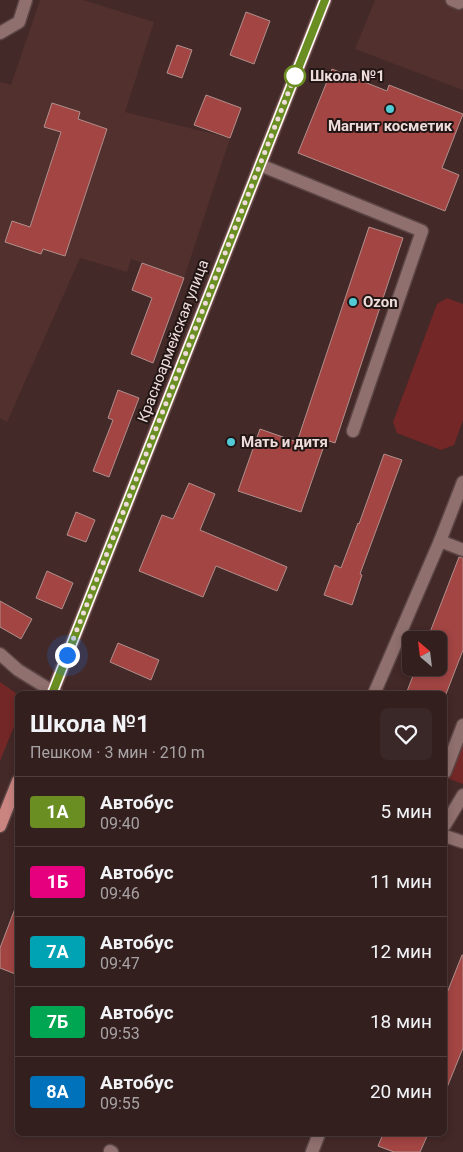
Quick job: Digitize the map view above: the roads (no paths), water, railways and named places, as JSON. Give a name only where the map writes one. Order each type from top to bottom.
[{"type":"main road","name":"Красноармейская улица","points":[[55,691],[325,0]]},
{"type":"main road","points":[[0,826],[15,788]]},
{"type":"street","points":[[0,34],[19,22],[26,0]]},
{"type":"street","points":[[260,165],[422,231],[353,431]]},
{"type":"street","points":[[375,691],[440,541],[463,482]]},
{"type":"street","points":[[440,541],[463,550]]},
{"type":"street","points":[[0,654],[18,670],[51,691]]},
{"type":"street","points":[[447,767],[463,725]]},
{"type":"street","points":[[447,822],[463,795]]},
{"type":"street","points":[[447,837],[463,842]]},
{"type":"street","points":[[312,1152],[318,1136]]},
{"type":"place","name":"Школа №1","points":[[295,76]]},
{"type":"place","name":"Магнит косметик","points":[[390,109]]},
{"type":"place","name":"Ozon","points":[[353,302]]},
{"type":"place","name":"Мать и дитя","points":[[231,442]]}]
